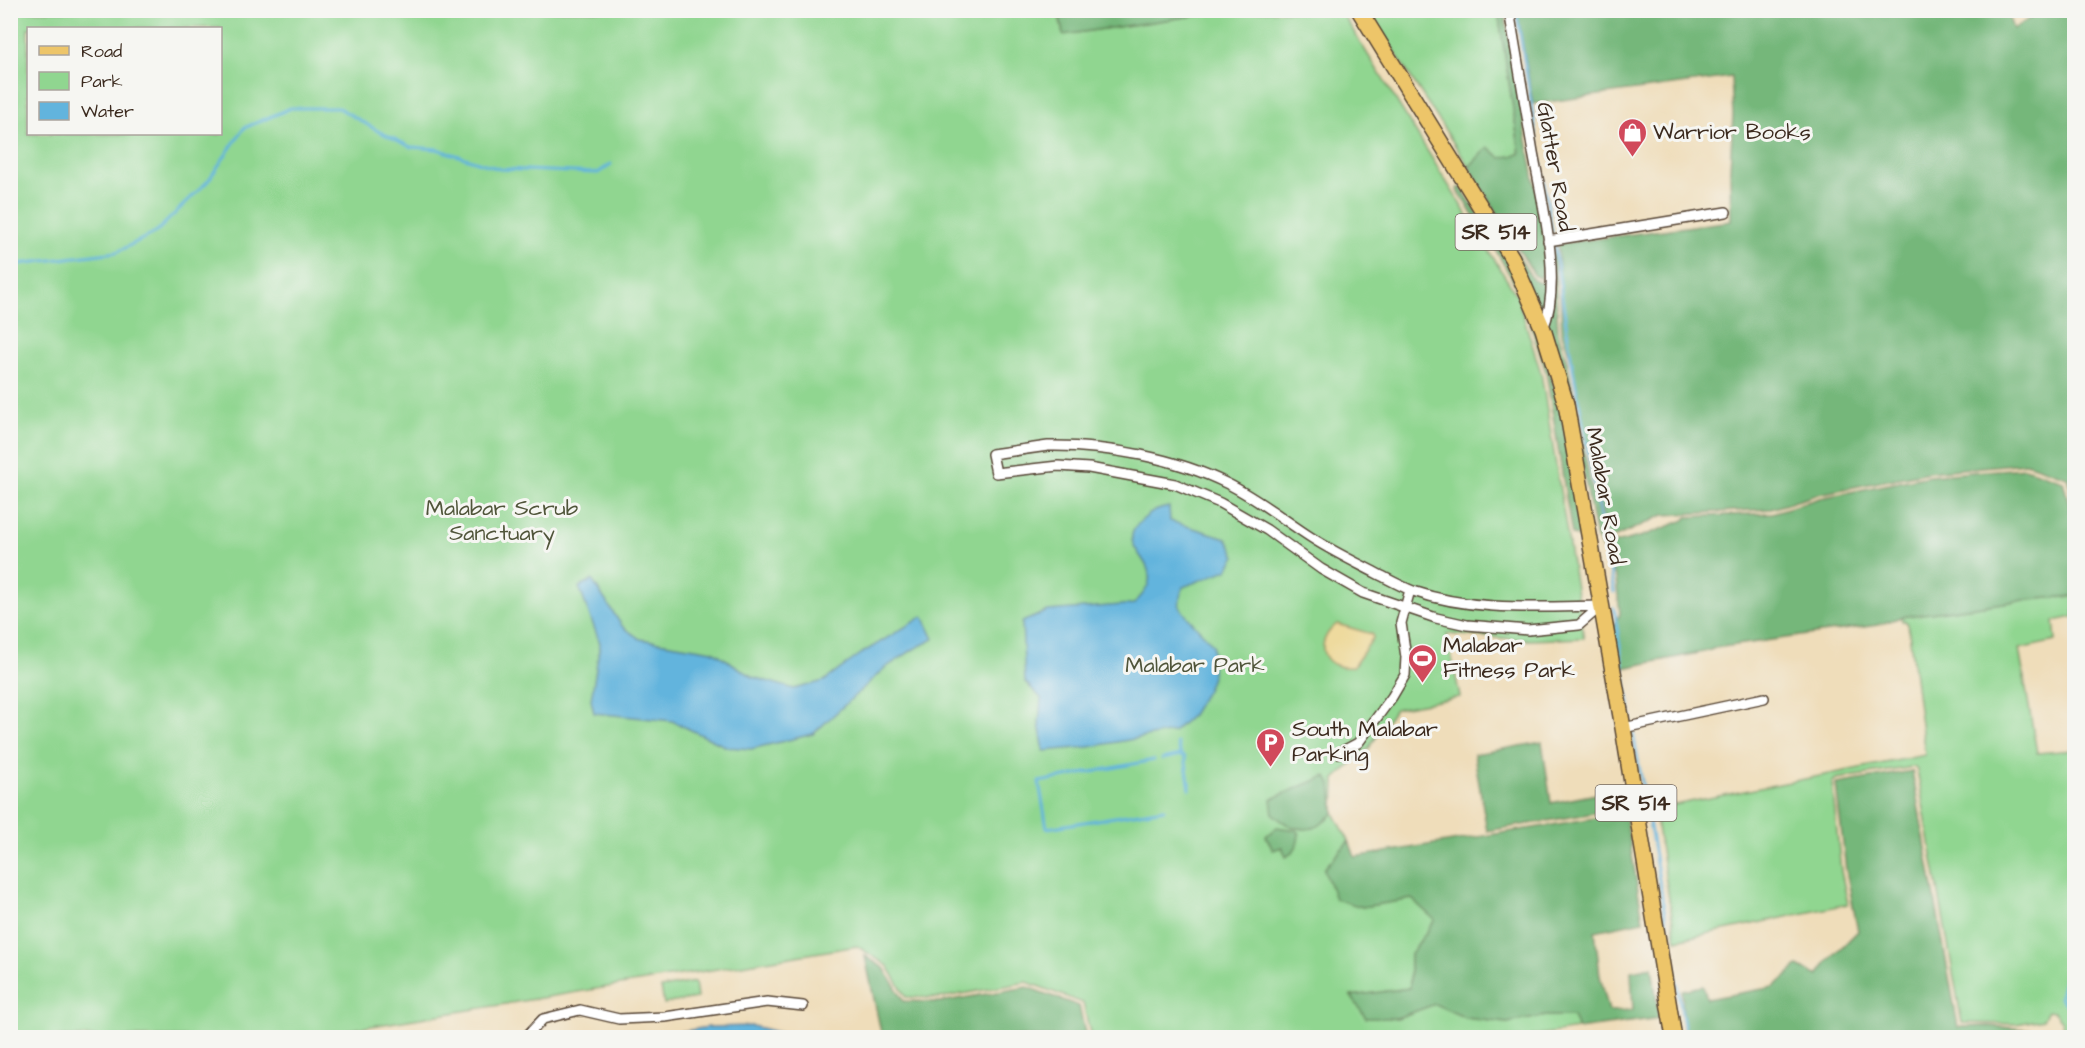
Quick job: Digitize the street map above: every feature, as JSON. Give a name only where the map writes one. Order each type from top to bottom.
[{"type":"main road","name":"Malabar Road","points":[[1359,10],[1512,258],[1543,329],[1566,404],[1674,1038]]},
{"type":"street","name":"Glatter Road","points":[[1509,10],[1548,241],[1551,299],[1549,314],[1543,329]]},
{"type":"street","points":[[1548,241],[1726,212]]},
{"type":"street","points":[[1048,446],[1091,447],[1158,459],[1228,484],[1270,509],[1326,548],[1410,590],[1442,600],[1503,608],[1601,606],[1580,625],[1528,630],[1467,625],[1436,618],[1364,592],[1220,503],[1175,484],[1089,468],[1058,466],[996,473],[992,454],[1048,446]]},
{"type":"street","points":[[1175,484],[1185,467]]},
{"type":"street","points":[[1300,554],[1310,537]]},
{"type":"street","points":[[1339,753],[1358,743],[1392,697],[1405,675],[1406,657],[1401,623],[1410,590]]},
{"type":"street","points":[[1623,728],[1764,698]]},
{"type":"street","points":[[525,1038],[543,1019],[580,1010],[619,1019],[665,1017],[767,1002],[803,1006]]},
{"type":"green space","name":"Malabar Scrub Sanctuary","points":[[1058,10],[1063,35],[1227,11],[1341,11],[1517,296],[1541,373],[1584,638],[1529,640],[1447,634],[1460,697],[1395,709],[1369,748],[1335,779],[1334,813],[1349,841],[1324,869],[1362,907],[1412,899],[1435,920],[1410,955],[1410,988],[1352,996],[1397,1018],[1435,1004],[1466,1018],[1507,1023],[1546,1016],[1573,1016],[1578,1029],[1531,1036],[1531,1038],[1091,1037],[1083,1003],[1027,982],[940,998],[906,997],[888,966],[857,946],[305,1037],[11,1037],[10,11]]},
{"type":"green space","points":[[1059,10],[1227,10],[1227,11],[1063,35]]},
{"type":"green space","points":[[2006,10],[2013,29],[2042,11],[2074,11],[2074,504],[2067,477],[2026,463],[1929,472],[1819,494],[1771,509],[1664,515],[1609,540],[1595,486],[1571,360],[1562,333],[1558,244],[1731,221],[1730,170],[1733,115],[1731,77],[1533,104],[1517,11]]},
{"type":"green space","points":[[1368,11],[1498,11],[1520,154],[1501,158],[1488,147],[1469,167]]},
{"type":"green space","points":[[1498,11],[1504,11],[1545,241],[1541,279],[1535,276],[1469,167],[1488,147],[1501,158],[1520,154]]},
{"type":"green space","points":[[1473,182],[1533,280],[1544,282],[1554,248],[1558,333],[1567,362],[1591,487],[1606,543],[1611,544],[1643,536],[1685,520],[1687,517],[1772,513],[1820,498],[1929,476],[2025,468],[2063,481],[2074,523],[2074,596],[2025,600],[1901,617],[1878,625],[1715,648],[1618,669],[1611,629],[1620,614],[1616,578],[1596,539],[1571,403]]},
{"type":"green space","points":[[1461,187],[1507,260],[1537,331],[1560,405],[1584,537],[1572,535],[1546,372],[1521,295],[1490,240],[1457,189]]},
{"type":"green space","points":[[2074,596],[2074,617],[2054,621],[2056,641],[2019,649],[2037,753],[2074,750],[2074,1037],[2064,1037],[2062,1022],[2054,1012],[2048,1011],[2043,1019],[2016,1024],[1962,1023],[1917,770],[1914,767],[1836,779],[1832,783],[1841,871],[1848,904],[1676,940],[1654,809],[1925,755],[1908,624],[1902,621],[1901,617],[2025,600]]},
{"type":"green space","points":[[1542,742],[1551,803],[1627,788],[1629,811],[1624,808],[1487,831],[1474,754]]},
{"type":"green space","points":[[1912,771],[1958,1027],[1989,1026],[2036,1030],[2054,1037],[1684,1037],[1682,990],[1703,986],[1707,999],[1774,987],[1798,966],[1818,976],[1827,962],[1858,931],[1846,870],[1836,784]]},
{"type":"green space","points":[[1326,776],[1331,784],[1334,813],[1318,826],[1299,829],[1288,825],[1273,814],[1271,799]]},
{"type":"green space","points":[[1625,813],[1643,921],[1595,931],[1600,976],[1609,1011],[1633,1010],[1631,971],[1652,967],[1659,1018],[1578,1029],[1573,1016],[1546,1016],[1507,1023],[1466,1018],[1435,1004],[1397,1018],[1366,1018],[1351,996],[1410,988],[1410,955],[1435,920],[1412,899],[1362,907],[1335,899],[1324,869],[1349,841],[1355,857]]},
{"type":"green space","points":[[1277,827],[1296,830],[1299,834],[1296,847],[1286,857],[1282,847],[1273,850],[1266,836]]},
{"type":"green space","points":[[865,956],[884,968],[904,1001],[940,1002],[1027,987],[1079,1006],[1086,1037],[882,1037]]},
{"type":"green space","points":[[695,982],[697,998],[664,1004],[661,988]]},
{"type":"sand","points":[[1337,624],[1372,634],[1373,638],[1353,667],[1334,664],[1324,653],[1325,639],[1329,631]]},
{"type":"water","points":[[1169,507],[1170,521],[1226,538],[1236,556],[1227,570],[1183,587],[1180,597],[1179,604],[1182,610],[1213,645],[1212,677],[1207,690],[1192,715],[1173,732],[1089,747],[1044,751],[1039,724],[1041,698],[1025,682],[1022,622],[1048,611],[1134,604],[1148,584],[1149,573],[1133,544],[1134,530],[1150,513]]},
{"type":"water","points":[[592,580],[622,626],[640,639],[713,651],[753,677],[794,689],[824,681],[862,653],[923,616],[934,639],[885,668],[813,734],[751,749],[727,747],[672,721],[594,713],[591,700],[600,643],[579,587]]},
{"type":"water","points":[[753,1026],[793,1037],[649,1037],[708,1027]]},
{"type":"waterway","points":[[1516,10],[1552,232]]},
{"type":"waterway","points":[[10,263],[19,264],[117,252],[156,232],[208,181],[244,128],[291,108],[339,108],[411,147],[437,149],[500,169],[598,173],[611,164]]},
{"type":"waterway","points":[[1554,243],[1572,364],[1614,592]]},
{"type":"waterway","points":[[1614,608],[1631,718]]},
{"type":"waterway","points":[[1633,733],[1645,799]]},
{"type":"waterway","points":[[1177,743],[1181,755]]},
{"type":"waterway","points":[[1162,759],[1181,755],[1185,757],[1190,789]]},
{"type":"waterway","points":[[1154,760],[1039,782],[1047,828],[1164,809]]},
{"type":"waterway","points":[[1648,815],[1686,1038]]},
{"type":"waterway","points":[[2068,1006],[2060,997],[2074,943]]},
{"type":"waterway","points":[[2069,1025],[2070,1038]]},
{"type":"place","name":"Warrior Books","points":[[1632,158]]},
{"type":"place","name":"Malabar Fitness Park","points":[[1422,684]]},
{"type":"place","name":"South Malabar Parking","points":[[1271,768]]},
{"type":"park label","name":"Malabar Park","points":[[1195,665]]}]
